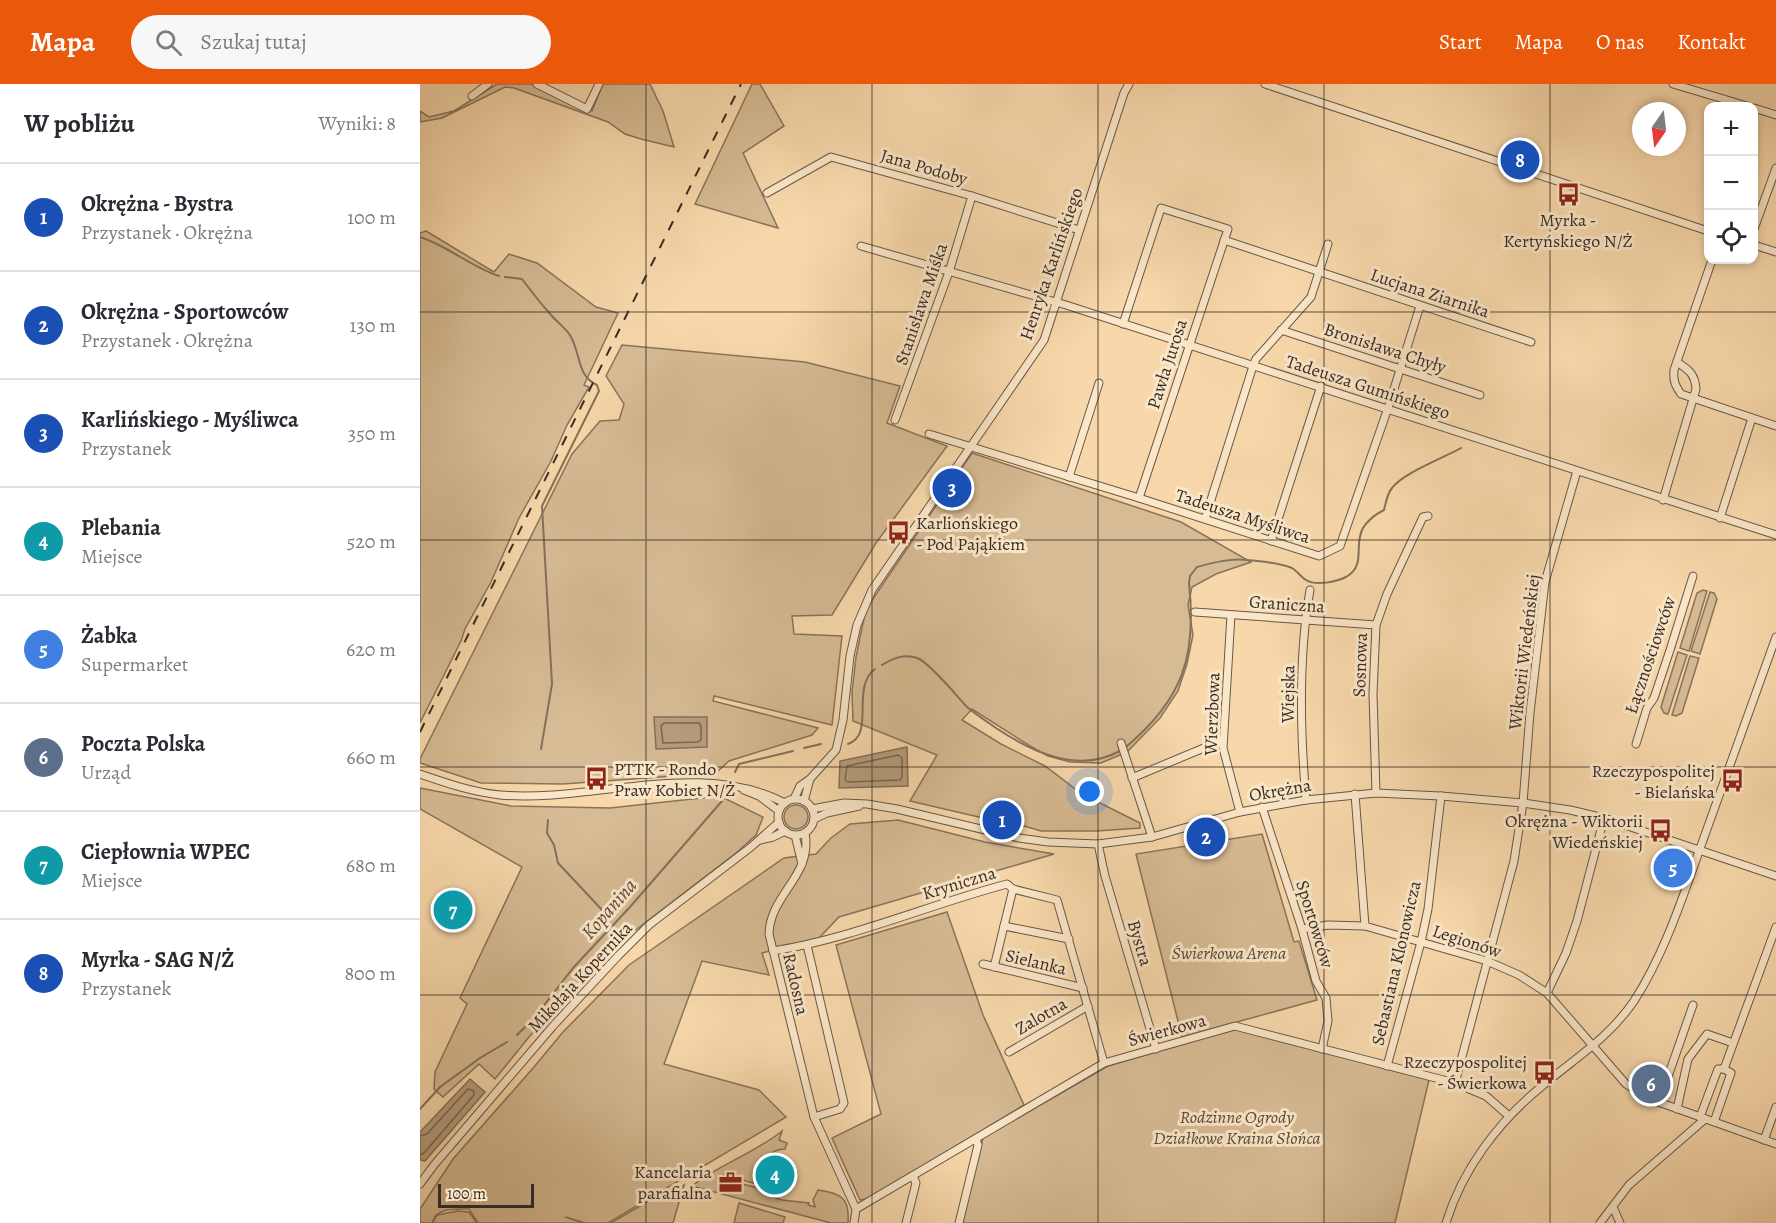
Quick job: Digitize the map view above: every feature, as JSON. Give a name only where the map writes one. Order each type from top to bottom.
[{"type":"street","points":[[472,96],[488,84]]},
{"type":"street","points":[[537,84],[587,109],[599,84]]},
{"type":"street","name":"Henryka Karlińskiego","points":[[1124,84],[1124,93]]},
{"type":"street","name":"Henryka Karlińskiego","points":[[794,799],[800,786],[810,779],[836,750],[843,720],[850,656],[857,625],[872,590],[1040,347],[1124,93],[1129,84]]},
{"type":"street","points":[[1265,84],[1704,230]]},
{"type":"street","points":[[1673,84],[1734,102]]},
{"type":"street","points":[[1758,109],[1776,115]]},
{"type":"street","name":"Jana Podoby","points":[[767,193],[831,157],[972,196],[1079,230]]},
{"type":"street","points":[[1758,218],[1776,168]]},
{"type":"street","name":"Stanisława Miśka","points":[[895,420],[949,272],[972,196]]},
{"type":"street","points":[[1124,324],[1161,208],[1228,229],[1224,240]]},
{"type":"street","name":"Lucjana Ziarnika","points":[[1224,240],[1531,342]]},
{"type":"street","name":"Pawła Jurosa","points":[[1139,498],[1224,240]]},
{"type":"street","points":[[1205,519],[1256,359],[1306,305],[1311,297],[1328,244]]},
{"type":"street","name":"Tadeusza Gumińskiego","points":[[861,246],[1056,302],[1776,535]]},
{"type":"street","points":[[1758,246],[1776,252]]},
{"type":"street","points":[[1711,264],[1677,362],[1673,380],[1675,386],[1681,394],[1776,426]]},
{"type":"street","name":"Tadeusza Myśliwca","points":[[929,434],[971,445],[1319,556],[1340,546],[1401,369],[1420,306]]},
{"type":"street","name":"Bronisława Chyły","points":[[1281,330],[1480,395]]},
{"type":"street","points":[[1663,500],[1694,398],[1695,380],[1690,370],[1677,362]]},
{"type":"street","points":[[1069,477],[1099,383]]},
{"type":"street","points":[[1270,541],[1321,386]]},
{"type":"street","points":[[1720,518],[1752,418]]},
{"type":"street","name":"Wiktorii Wiedeńskiej","points":[[1455,1083],[1514,861],[1523,803],[1530,713],[1545,582],[1577,471]]},
{"type":"street","name":"Sosnowa","points":[[1376,793],[1373,694],[1376,625],[1387,594],[1423,517],[1428,516]]},
{"type":"street","name":"Łącznościowców","points":[[1636,744],[1647,708],[1654,698],[1693,576]]},
{"type":"street","name":"Wiejska","points":[[1306,800],[1302,690],[1305,620],[1310,590]]},
{"type":"street","name":"Graniczna","points":[[1195,612],[1376,625]]},
{"type":"street","name":"Wierzbowa","points":[[1231,615],[1223,741],[1226,766],[1240,812]]},
{"type":"street","points":[[1446,1223],[1463,1182],[1475,1161],[1509,1116],[1541,1086],[1593,1047],[1617,1024],[1648,975],[1700,850],[1776,637]]},
{"type":"street","points":[[1132,778],[1223,741]]},
{"type":"street","points":[[1121,743],[1152,837]]},
{"type":"street","points":[[421,775],[454,786],[501,795],[538,795],[708,783],[750,788],[785,803]]},
{"type":"street","name":"Henryka Karlińskiego","points":[[804,801],[810,779]]},
{"type":"street","points":[[736,786],[758,796],[779,811]]},
{"type":"street","name":"Okrężna","points":[[812,809],[844,802],[867,804],[1019,838],[1098,844],[1152,837],[1240,812],[1306,800],[1376,793],[1441,795],[1523,803],[1604,818],[1776,876]]},
{"type":"street","points":[[1354,794],[1365,926]]},
{"type":"street","name":"Sebastiana Klonowicza","points":[[1387,1066],[1421,942],[1433,873],[1441,795]]},
{"type":"street","points":[[794,799],[804,801],[812,809],[814,819],[812,825],[805,832],[795,835],[785,831],[779,822],[779,811],[785,803],[794,799]]},
{"type":"street","name":"Okrężna","points":[[814,819],[827,813],[867,804]]},
{"type":"street","name":"Sportowców","points":[[1263,807],[1316,981],[1326,998],[1328,1021],[1322,1050]]},
{"type":"street","points":[[1547,993],[1566,953],[1577,921],[1604,818]]},
{"type":"street","name":"Mikołaja Kopernika","points":[[420,1184],[530,1053],[618,956],[657,919],[760,840],[779,822]]},
{"type":"street","name":"Mikołaja Kopernika","points":[[760,840],[785,831]]},
{"type":"street","name":"Radosna","points":[[805,832],[807,850],[794,881],[774,912],[769,934],[814,1117],[856,1209]]},
{"type":"street","points":[[795,835],[802,864]]},
{"type":"street","name":"Bystra","points":[[1098,844],[1112,901],[1156,1049]]},
{"type":"street","name":"Kryniczna","points":[[773,951],[807,945],[887,923],[965,895],[1008,884],[1013,889],[1057,900],[1104,1063]]},
{"type":"street","points":[[994,967],[1013,889]]},
{"type":"street","name":"Legionów","points":[[1302,929],[1328,925],[1365,926],[1487,961],[1520,975],[1547,993],[1626,1084],[1659,1102],[1776,1144]]},
{"type":"street","points":[[1004,926],[1069,939]]},
{"type":"street","points":[[1724,1069],[1776,927]]},
{"type":"street","name":"Radosna","points":[[807,945],[844,1103],[840,1109],[814,1117]]},
{"type":"street","name":"Sielanka","points":[[982,964],[1083,988]]},
{"type":"street","points":[[1659,1102],[1694,1005]]},
{"type":"street","name":"Zalotna","points":[[1009,1052],[1088,1006]]},
{"type":"street","name":"Świerkowa","points":[[856,1209],[1104,1063],[1235,1026],[1455,1083],[1486,1096],[1509,1116]]},
{"type":"street","points":[[1677,1109],[1688,1059],[1707,1034],[1733,1043]]},
{"type":"street","points":[[1600,1223],[1629,1185],[1703,1118],[1718,1069],[1724,1069],[1731,1073],[1714,1122]]},
{"type":"street","points":[[1764,1140],[1776,1107]]},
{"type":"street","points":[[959,1223],[978,1145],[976,1139]]},
{"type":"street","points":[[906,1223],[916,1183],[913,1176]]},
{"type":"street","points":[[1613,1207],[1620,1223]]},
{"type":"street","points":[[854,1223],[856,1209]]},
{"type":"green space","points":[[497,84],[531,84],[579,108],[592,111],[603,84],[650,84],[663,111],[674,147],[625,134],[608,122],[514,88],[505,87],[442,118],[420,122],[420,111],[429,117],[454,111]]},
{"type":"green space","points":[[752,84],[760,84],[784,126],[743,153],[778,228],[695,204]]},
{"type":"green space","points":[[426,231],[494,272],[509,254],[537,263],[596,307],[618,313],[584,385],[589,387],[519,518],[491,582],[465,629],[420,723],[420,233]]},
{"type":"green space","points":[[622,345],[805,362],[900,386],[887,423],[947,446],[876,543],[832,615],[792,616],[794,634],[842,636],[832,725],[714,696],[713,701],[818,728],[812,735],[729,761],[716,773],[563,784],[481,783],[420,763],[572,454],[600,421],[619,420],[624,404],[606,376]]},
{"type":"green space","points":[[972,453],[1181,522],[1251,562],[1216,574],[1192,587],[1188,605],[1193,635],[1178,691],[1160,718],[1127,752],[1101,763],[1070,762],[1048,756],[972,709],[962,720],[1001,744],[1045,766],[1082,794],[1140,823],[1140,828],[1041,831],[1001,819],[983,818],[910,801],[937,755],[853,721],[852,692],[856,657],[866,609]]},
{"type":"green space","points":[[1707,591],[1689,651],[1680,648],[1697,593]]},
{"type":"green space","points":[[1710,592],[1714,593],[1717,599],[1700,654],[1691,651]]},
{"type":"green space","points":[[1678,652],[1687,655],[1668,714],[1664,713],[1661,707]]},
{"type":"green space","points":[[1690,656],[1699,658],[1682,713],[1672,715]]},
{"type":"green space","points":[[420,788],[511,806],[610,808],[720,796],[763,817],[756,835],[736,853],[616,945],[529,1037],[495,1079],[479,1064],[443,1097],[434,1089],[435,1072],[467,1004],[460,998],[522,867],[420,809]]},
{"type":"green space","points":[[796,805],[801,806],[807,812],[807,822],[801,828],[796,829],[791,828],[785,822],[784,817],[785,812],[791,806]]},
{"type":"green space","points":[[898,820],[985,842],[1054,854],[839,917],[819,938],[762,953],[769,975],[702,961],[664,1064],[759,1090],[786,1117],[608,1223],[586,1223],[565,1217],[583,1223],[478,1223],[469,1209],[458,1209],[438,1214],[432,1223],[420,1223],[420,1209],[453,1159],[563,1032],[629,965],[784,858],[816,854],[831,838],[850,824]]},
{"type":"green space","name":"Świerkowa Arena","points":[[1262,834],[1294,942],[1299,941],[1317,1000],[1182,1037],[1136,854]]},
{"type":"green space","points":[[947,912],[983,1015],[1024,1105],[868,1199],[860,1200],[832,1138],[881,1114],[836,945]]},
{"type":"green space","name":"Rodzinne Ogrody Działkowe Kraina Słońca","points":[[1235,1029],[1429,1080],[1395,1223],[962,1223],[983,1138],[1108,1066]]},
{"type":"green space","points":[[782,1131],[779,1140],[787,1143],[785,1149],[768,1156],[762,1166],[761,1185],[723,1175],[720,1184],[736,1188],[738,1183],[762,1189],[782,1200],[809,1203],[808,1205],[815,1207],[813,1200],[818,1190],[833,1193],[845,1202],[848,1223],[831,1223],[692,1186]]},
{"type":"green space","points":[[684,1185],[673,1223],[611,1223],[652,1199],[666,1199]]},
{"type":"green space","points":[[739,1203],[785,1217],[783,1223],[734,1223]]},
{"type":"green space","points":[[458,1211],[469,1212],[477,1223],[433,1223],[437,1215]]},
{"type":"water","points":[[654,717],[707,717],[707,747],[656,749]]},
{"type":"water","points":[[907,747],[908,786],[839,788],[840,761]]},
{"type":"water","points":[[470,1079],[485,1092],[425,1161],[420,1160],[420,1132]]},
{"type":"waterway","points":[[420,237],[499,276]]},
{"type":"waterway","points":[[505,277],[522,279],[554,319],[567,331],[583,371],[597,385],[599,391],[542,506],[552,684],[541,749]]},
{"type":"waterway","name":"Kopanina","points":[[1126,747],[1161,711],[1182,674],[1191,633],[1189,583],[1190,576],[1197,567],[1221,561],[1240,560],[1287,566],[1306,580],[1315,583],[1332,582],[1346,577],[1356,567],[1360,534],[1363,528],[1367,522],[1384,510],[1388,495],[1397,482],[1461,448]]},
{"type":"waterway","name":"Kopanina","points":[[882,665],[903,656],[917,658],[935,672],[973,712],[1010,737],[1040,752],[1072,760],[1088,760],[1104,758],[1120,751]]},
{"type":"waterway","name":"Kopanina","points":[[848,744],[856,739],[861,731],[864,687],[868,677],[875,669]]},
{"type":"waterway","name":"Kopanina","points":[[804,748],[821,744]]},
{"type":"waterway","name":"Kopanina","points":[[735,772],[739,764],[793,751]]},
{"type":"waterway","name":"Kopanina","points":[[517,1035],[534,1018],[573,968],[630,907],[722,801]]},
{"type":"waterway","points":[[548,820],[547,833],[554,845],[558,863],[604,912]]},
{"type":"waterway","name":"Kopanina","points":[[420,1109],[440,1087],[507,1042]]},
{"type":"railway","points":[[420,732],[741,84]]},
{"type":"place","name":"Myrka - SAG N/Ż","points":[[1520,160]]},
{"type":"place","name":"Myrka - Kertyńskiego N/Ż","points":[[1568,194]]},
{"type":"place","name":"Karlińskiego - Myśliwca","points":[[952,488]]},
{"type":"place","name":"Karliońskiego - Pod Pająkiem","points":[[898,533]]},
{"type":"place","name":"PTTK - Rondo Praw Kobiet N/Ż","points":[[596,779]]},
{"type":"place","name":"Rzeczypospolitej - Bielańska","points":[[1733,781]]},
{"type":"place","name":"Okrężna - Bystra","points":[[1002,820]]},
{"type":"place","name":"Okrężna - Wiktorii Wiedeńskiej","points":[[1661,831]]},
{"type":"place","name":"Okrężna - Sportowców","points":[[1206,837]]},
{"type":"place","name":"Żabka","points":[[1673,868]]},
{"type":"place","name":"Ciepłownia WPEC","points":[[453,910]]},
{"type":"place","name":"Rzeczypospolitej - Świerkowa","points":[[1545,1072]]},
{"type":"place","name":"Poczta Polska","points":[[1651,1084]]},
{"type":"place","name":"Plebania","points":[[775,1175]]},
{"type":"place","name":"Kancelaria parafialna","points":[[730,1182]]}]
